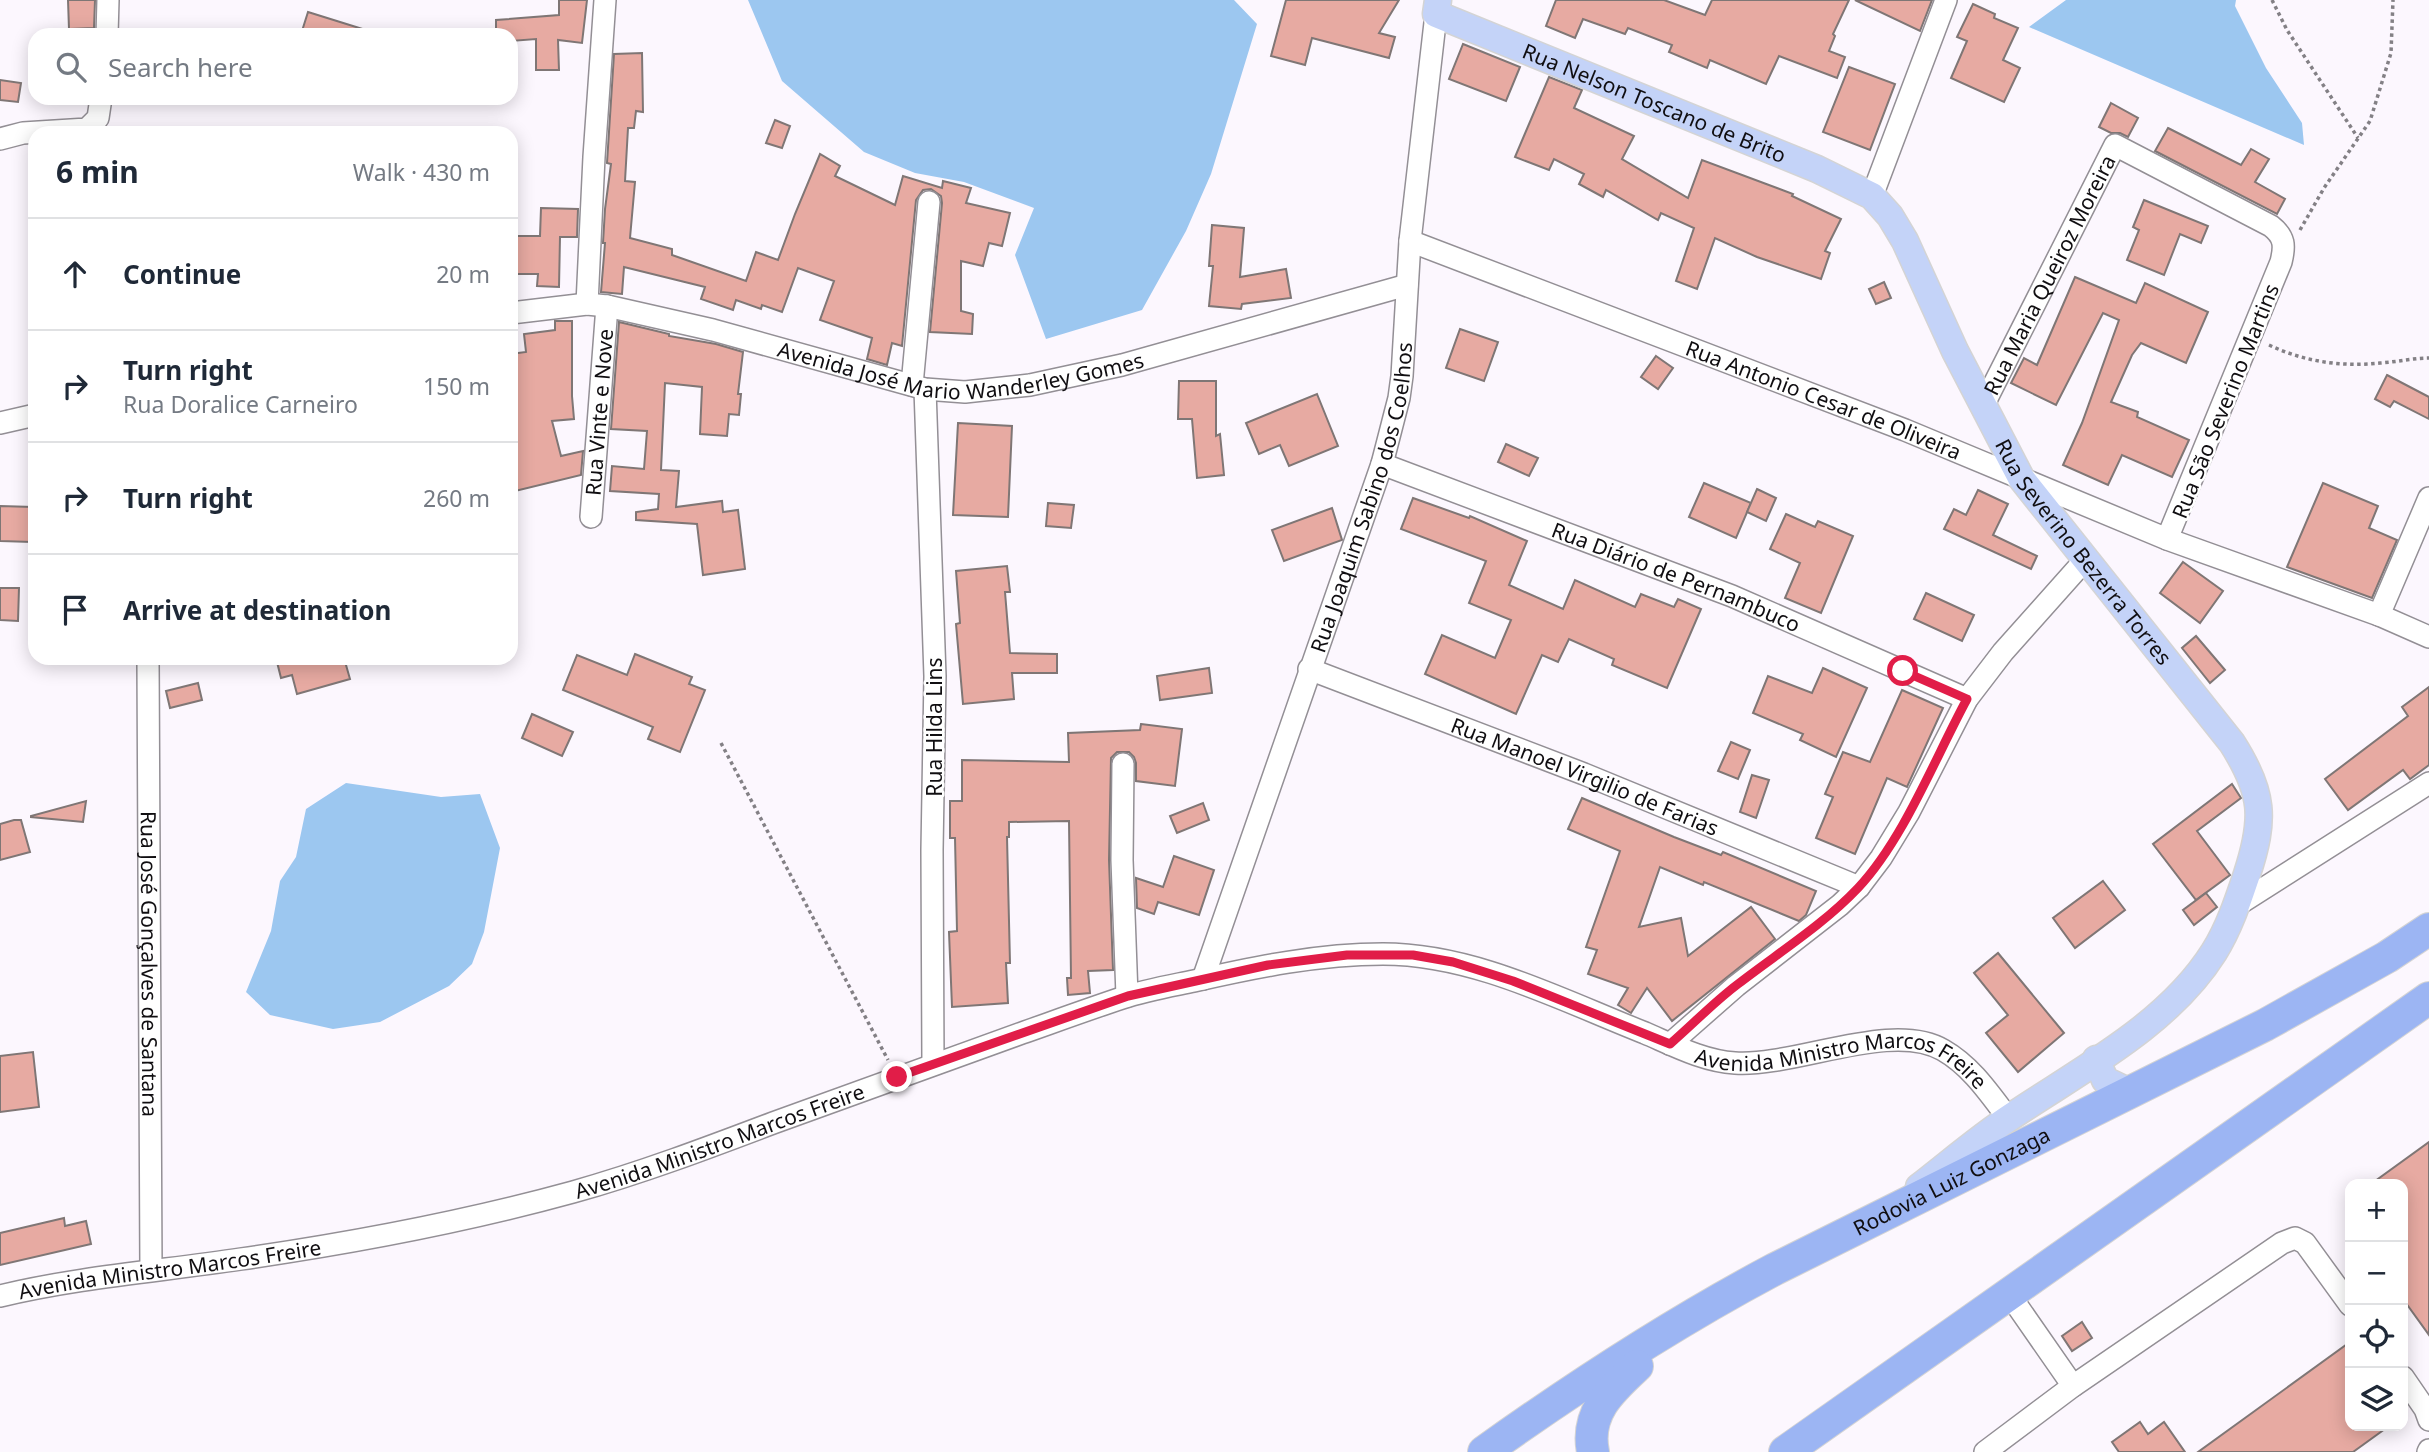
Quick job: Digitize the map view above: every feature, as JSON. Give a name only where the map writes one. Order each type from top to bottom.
[{"type":"highway","name":"Rodovia Luiz Gonzaga","points":[[1484,1452],[1547,1407],[1700,1308],[2265,1025],[2387,957],[2429,929]]},
{"type":"highway","points":[[1785,1452],[2429,998]]},
{"type":"highway","points":[[1594,1452],[1593,1420],[1607,1395],[1700,1308]]},
{"type":"main road","name":"Rua Nelson Toscano de Brito","points":[[1437,7],[1817,169],[1872,196]]},
{"type":"main road","name":"Rua Severino Bezerra Torres","points":[[1872,196],[1890,216],[1905,241],[1955,351],[2021,478],[2232,743],[2256,791],[2260,818],[2256,847],[2236,906],[2215,950],[2177,999],[2148,1025],[2008,1118],[1888,1212]]},
{"type":"main road","points":[[2096,1059],[2105,1080],[2130,1092]]},
{"type":"street","points":[[107,28],[108,0]]},
{"type":"street","name":"Rua Vinte e Nove","points":[[591,517],[597,305],[594,157],[604,0]]},
{"type":"street","points":[[1872,196],[1946,0]]},
{"type":"street","name":"Rua Joaquim Sabino dos Coelhos","points":[[1203,979],[1382,464],[1399,398],[1410,241],[1437,7]]},
{"type":"street","points":[[90,126],[98,118],[100,105]]},
{"type":"street","points":[[0,139],[28,133]]},
{"type":"street","name":"Rua São Severino Martins","points":[[2115,145],[2272,226],[2284,241],[2281,262],[2252,337],[2168,539]]},
{"type":"street","name":"Rua Maria Queiroz Moreira","points":[[1983,406],[2115,145]]},
{"type":"street","name":"Rua Hilda Lins","points":[[929,202],[919,387],[935,676],[932,850],[933,1064]]},
{"type":"street","name":"Rua Antonio Cesar de Oliveira","points":[[1410,241],[1867,415],[2168,539],[2379,615],[2429,638]]},
{"type":"street","name":"Avenida José Mario Wanderley Gomes","points":[[518,312],[597,305],[800,352],[919,387],[965,392],[1030,385],[1122,365],[1407,285]]},
{"type":"street","points":[[0,423],[28,417]]},
{"type":"street","name":"Rua Diário de Pernambuco","points":[[1382,464],[1731,596],[1967,699]]},
{"type":"street","points":[[2379,615],[2429,498]]},
{"type":"street","points":[[1670,1044],[1736,986],[1840,905],[1859,887],[1881,858],[1909,812],[1967,699],[2024,627],[2085,560]]},
{"type":"street","name":"Rua José Gonçalves de Santana","points":[[148,665],[151,1270]]},
{"type":"street","name":"Rua Manoel Virgilio de Farias","points":[[1309,669],[1584,774],[1859,887]]},
{"type":"street","points":[[1123,764],[1122,860],[1128,996]]},
{"type":"street","points":[[2236,906],[2429,783]]},
{"type":"street","name":"Avenida Ministro Marcos Freire","points":[[0,1296],[151,1270],[243,1259],[386,1235],[576,1192],[661,1165],[897,1077],[1128,996],[1268,965],[1347,955],[1413,955],[1453,962],[1513,981],[1694,1054],[1734,1063],[1796,1058],[1869,1042],[1927,1042],[1943,1049],[1968,1069],[2008,1118]]},
{"type":"street","points":[[1985,1452],[2073,1387],[2282,1242],[2295,1238],[2305,1243],[2345,1298]]},
{"type":"street","points":[[2009,1294],[2073,1387]]},
{"type":"street","points":[[2408,1384],[2425,1409],[2429,1420]]},
{"type":"path","points":[[2272,0],[2287,30],[2358,138]]},
{"type":"path","name":"Rua São Severino Martins","points":[[2281,262],[2324,188],[2370,121],[2391,53],[2393,0]]},
{"type":"path","points":[[2252,337],[2289,354],[2333,365],[2378,364],[2429,358]]},
{"type":"path","points":[[720,743],[897,1077]]},
{"type":"water","points":[[748,0],[1234,0],[1257,24],[1211,174],[1186,231],[1142,310],[1046,339],[1015,255],[1034,208],[964,182],[915,173],[864,152],[782,81]]},
{"type":"water","points":[[2066,0],[2236,0],[2235,6],[2266,68],[2302,123],[2304,145],[2029,27]]},
{"type":"water","points":[[346,783],[441,797],[480,794],[500,848],[484,932],[472,964],[449,986],[380,1022],[333,1029],[270,1015],[246,992],[271,931],[280,881],[296,857],[306,809]]},
{"type":"building","points":[[68,0],[95,0],[94,28],[69,28]]},
{"type":"building","points":[[559,0],[587,0],[582,43],[558,40],[559,70],[536,70],[536,39],[518,40],[518,28],[496,28],[496,20],[559,15]]},
{"type":"building","points":[[1286,0],[1399,0],[1379,33],[1395,37],[1389,58],[1312,38],[1305,65],[1271,56]]},
{"type":"building","points":[[1556,0],[1664,0],[1705,15],[1712,0],[1849,0],[1833,34],[1835,36],[1829,51],[1845,57],[1837,78],[1779,56],[1766,84],[1710,60],[1707,68],[1669,52],[1672,45],[1628,28],[1625,34],[1583,19],[1575,38],[1546,26]]},
{"type":"building","points":[[1855,0],[1932,0],[1920,31]]},
{"type":"building","points":[[1973,4],[1995,14],[1994,18],[2018,28],[2003,60],[2020,68],[2004,102],[1951,78],[1967,41],[1957,37]]},
{"type":"building","points":[[308,12],[359,28],[303,28]]},
{"type":"building","points":[[1463,44],[1520,67],[1506,101],[1449,79]]},
{"type":"building","points":[[642,53],[643,112],[636,111],[634,128],[628,128],[625,181],[635,182],[630,238],[672,249],[672,255],[746,281],[756,252],[778,260],[820,154],[840,166],[835,176],[895,205],[903,176],[942,188],[943,181],[971,188],[966,203],[1010,213],[1002,246],[989,243],[983,266],[961,261],[961,311],[973,314],[972,334],[930,332],[942,203],[941,196],[931,189],[923,190],[916,200],[902,346],[892,343],[887,365],[867,359],[872,338],[820,320],[834,281],[798,268],[782,312],[762,305],[761,309],[736,300],[733,310],[701,299],[705,287],[624,267],[622,294],[601,292],[605,209],[611,164],[607,163],[614,54]]},
{"type":"building","points":[[1849,67],[1895,84],[1870,150],[1823,132]]},
{"type":"building","points":[[1549,77],[1582,90],[1574,108],[1634,136],[1622,159],[1688,198],[1702,160],[1793,194],[1792,196],[1841,219],[1825,251],[1830,253],[1821,279],[1757,257],[1715,238],[1697,289],[1676,281],[1694,228],[1661,213],[1658,220],[1606,190],[1603,197],[1579,184],[1584,174],[1554,159],[1549,170],[1515,157]]},
{"type":"building","points":[[0,80],[21,83],[18,102],[0,100]]},
{"type":"building","points":[[2111,103],[2138,118],[2128,137],[2099,127]]},
{"type":"building","points":[[775,120],[790,126],[782,148],[766,143]]},
{"type":"building","points":[[2168,128],[2241,165],[2251,149],[2269,159],[2255,182],[2285,199],[2277,214],[2155,151]]},
{"type":"building","points":[[2144,200],[2208,226],[2201,243],[2180,234],[2164,275],[2127,260],[2139,230],[2133,227]]},
{"type":"building","points":[[541,208],[578,209],[577,237],[560,237],[559,287],[537,286],[538,274],[518,274],[518,236],[540,236]]},
{"type":"building","points":[[1212,225],[1244,228],[1240,277],[1286,269],[1291,298],[1242,304],[1241,309],[1209,306],[1213,266],[1209,266]]},
{"type":"building","points":[[2075,277],[2136,303],[2145,283],[2208,312],[2186,363],[2141,343],[2132,355],[2111,402],[2138,412],[2137,417],[2189,440],[2172,477],[2122,455],[2108,485],[2063,465],[2082,423],[2119,320],[2103,313],[2056,405],[2011,383],[2024,358],[2037,365]]},
{"type":"building","points":[[1884,282],[1891,298],[1876,304],[1869,289]]},
{"type":"building","points":[[555,321],[572,321],[574,419],[552,421],[561,456],[583,451],[581,475],[518,490],[518,353],[526,352],[524,334],[555,330]]},
{"type":"building","points":[[619,322],[743,352],[738,394],[741,394],[739,415],[729,414],[727,436],[700,434],[702,387],[665,383],[661,470],[679,471],[676,507],[722,501],[723,512],[738,510],[745,569],[703,575],[697,524],[636,520],[636,512],[658,509],[659,494],[610,491],[612,466],[644,469],[647,431],[611,429]]},
{"type":"building","points":[[1460,329],[1498,342],[1484,381],[1446,368]]},
{"type":"building","points":[[1656,356],[1673,368],[1658,389],[1641,377]]},
{"type":"building","points":[[2387,375],[2429,397],[2429,419],[2394,401],[2390,407],[2375,399]]},
{"type":"building","points":[[1179,381],[1216,381],[1216,436],[1220,434],[1224,475],[1197,478],[1192,419],[1178,419]]},
{"type":"building","points":[[1317,394],[1338,446],[1289,466],[1280,445],[1259,454],[1246,423]]},
{"type":"building","points":[[958,423],[1012,426],[1008,517],[953,515]]},
{"type":"building","points":[[1506,444],[1538,458],[1529,476],[1498,462]]},
{"type":"building","points":[[1704,483],[1751,503],[1736,538],[1689,517]]},
{"type":"building","points":[[2323,483],[2378,506],[2369,528],[2397,540],[2372,598],[2287,567]]},
{"type":"building","points":[[1757,489],[1776,498],[1766,521],[1747,512]]},
{"type":"building","points":[[1978,490],[2008,504],[1993,535],[2037,556],[2031,569],[1944,529],[1954,509],[1966,515]]},
{"type":"building","points":[[1413,498],[1469,518],[1470,516],[1527,541],[1509,585],[1563,609],[1575,580],[1635,607],[1641,594],[1674,607],[1678,599],[1701,609],[1667,688],[1612,665],[1614,659],[1569,639],[1558,662],[1542,655],[1516,714],[1425,674],[1442,635],[1495,658],[1511,620],[1469,603],[1486,561],[1401,529]]},
{"type":"building","points":[[1048,503],[1074,505],[1071,528],[1046,526]]},
{"type":"building","points":[[0,506],[28,507],[28,542],[0,541]]},
{"type":"building","points":[[1332,508],[1342,540],[1284,561],[1272,530]]},
{"type":"building","points":[[1786,514],[1815,527],[1818,521],[1853,536],[1821,613],[1785,598],[1800,563],[1770,549]]},
{"type":"building","points":[[2183,562],[2223,591],[2200,623],[2160,593]]},
{"type":"building","points":[[1007,566],[1010,592],[1005,592],[1010,653],[1057,654],[1057,673],[1012,673],[1014,699],[963,704],[956,624],[960,623],[956,571]]},
{"type":"building","points":[[0,588],[19,588],[18,621],[0,620]]},
{"type":"building","points":[[1926,593],[1974,615],[1962,641],[1914,619]]},
{"type":"building","points":[[2196,636],[2225,670],[2210,683],[2182,648]]},
{"type":"building","points":[[635,654],[692,677],[689,684],[705,690],[680,752],[648,739],[653,727],[563,690],[577,655],[627,675]]},
{"type":"building","points":[[278,665],[346,665],[350,679],[297,694],[292,675],[281,678]]},
{"type":"building","points":[[1209,668],[1212,693],[1160,700],[1157,676]]},
{"type":"building","points":[[1823,668],[1867,688],[1836,757],[1800,740],[1803,734],[1753,713],[1768,676],[1812,693]]},
{"type":"building","points":[[198,683],[202,700],[170,708],[166,691]]},
{"type":"building","points":[[2429,687],[2429,765],[2410,779],[2403,770],[2348,810],[2325,779],[2408,716],[2402,707]]},
{"type":"building","points":[[1902,690],[1943,708],[1907,787],[1887,778],[1855,854],[1816,838],[1833,797],[1825,794],[1843,752],[1870,762]]},
{"type":"building","points":[[532,714],[573,732],[562,756],[522,738]]},
{"type":"building","points":[[1141,724],[1182,729],[1175,786],[1136,781],[1136,763],[1129,752],[1117,752],[1111,758],[1109,860],[1113,970],[1088,971],[1090,993],[1068,995],[1067,978],[1071,978],[1069,821],[1009,822],[1007,837],[1010,963],[1006,963],[1008,1003],[952,1007],[949,932],[957,931],[955,838],[950,838],[950,801],[962,801],[962,760],[1069,762],[1068,733],[1140,730]]},
{"type":"building","points":[[1731,742],[1750,750],[1738,779],[1718,771]]},
{"type":"building","points":[[1752,775],[1769,780],[1756,818],[1740,812]]},
{"type":"building","points":[[2232,784],[2241,798],[2197,831],[2230,875],[2196,900],[2153,844]]},
{"type":"building","points":[[1582,798],[1674,837],[1721,855],[1723,852],[1816,891],[1806,915],[1799,921],[1660,867],[1639,927],[1681,918],[1688,956],[1751,907],[1775,939],[1672,1021],[1647,988],[1631,1013],[1618,1005],[1628,988],[1588,974],[1597,950],[1586,947],[1620,851],[1568,829]]},
{"type":"building","points":[[86,801],[83,822],[31,817],[31,816]]},
{"type":"building","points":[[1203,803],[1209,820],[1177,833],[1170,816]]},
{"type":"building","points":[[21,820],[30,852],[0,860],[0,824]]},
{"type":"building","points":[[1174,856],[1214,870],[1199,915],[1158,902],[1154,914],[1137,908],[1136,878],[1163,887]]},
{"type":"building","points":[[2103,881],[2125,910],[2075,948],[2053,918]]},
{"type":"building","points":[[2206,893],[2217,907],[2194,925],[2183,910]]},
{"type":"building","points":[[1998,953],[2064,1033],[2018,1072],[1986,1033],[2008,1015],[1974,973]]},
{"type":"building","points":[[33,1052],[39,1107],[0,1112],[0,1056]]},
{"type":"building","points":[[2429,1142],[2429,1335],[2408,1306],[2408,1179],[2378,1179]]},
{"type":"building","points":[[64,1218],[65,1226],[86,1221],[91,1244],[0,1265],[0,1233]]},
{"type":"building","points":[[2082,1322],[2092,1338],[2072,1351],[2062,1336]]},
{"type":"building","points":[[2345,1346],[2345,1431],[2382,1431],[2353,1452],[2198,1452]]},
{"type":"building","points":[[2140,1422],[2148,1434],[2164,1422],[2185,1452],[2119,1452],[2112,1442]]},
{"type":"route","points":[[897,1077],[1128,996],[1268,965],[1347,955],[1413,955],[1453,962],[1513,981],[1670,1044],[1736,986],[1840,905],[1859,887],[1881,858],[1909,812],[1967,699],[1903,671]]}]
